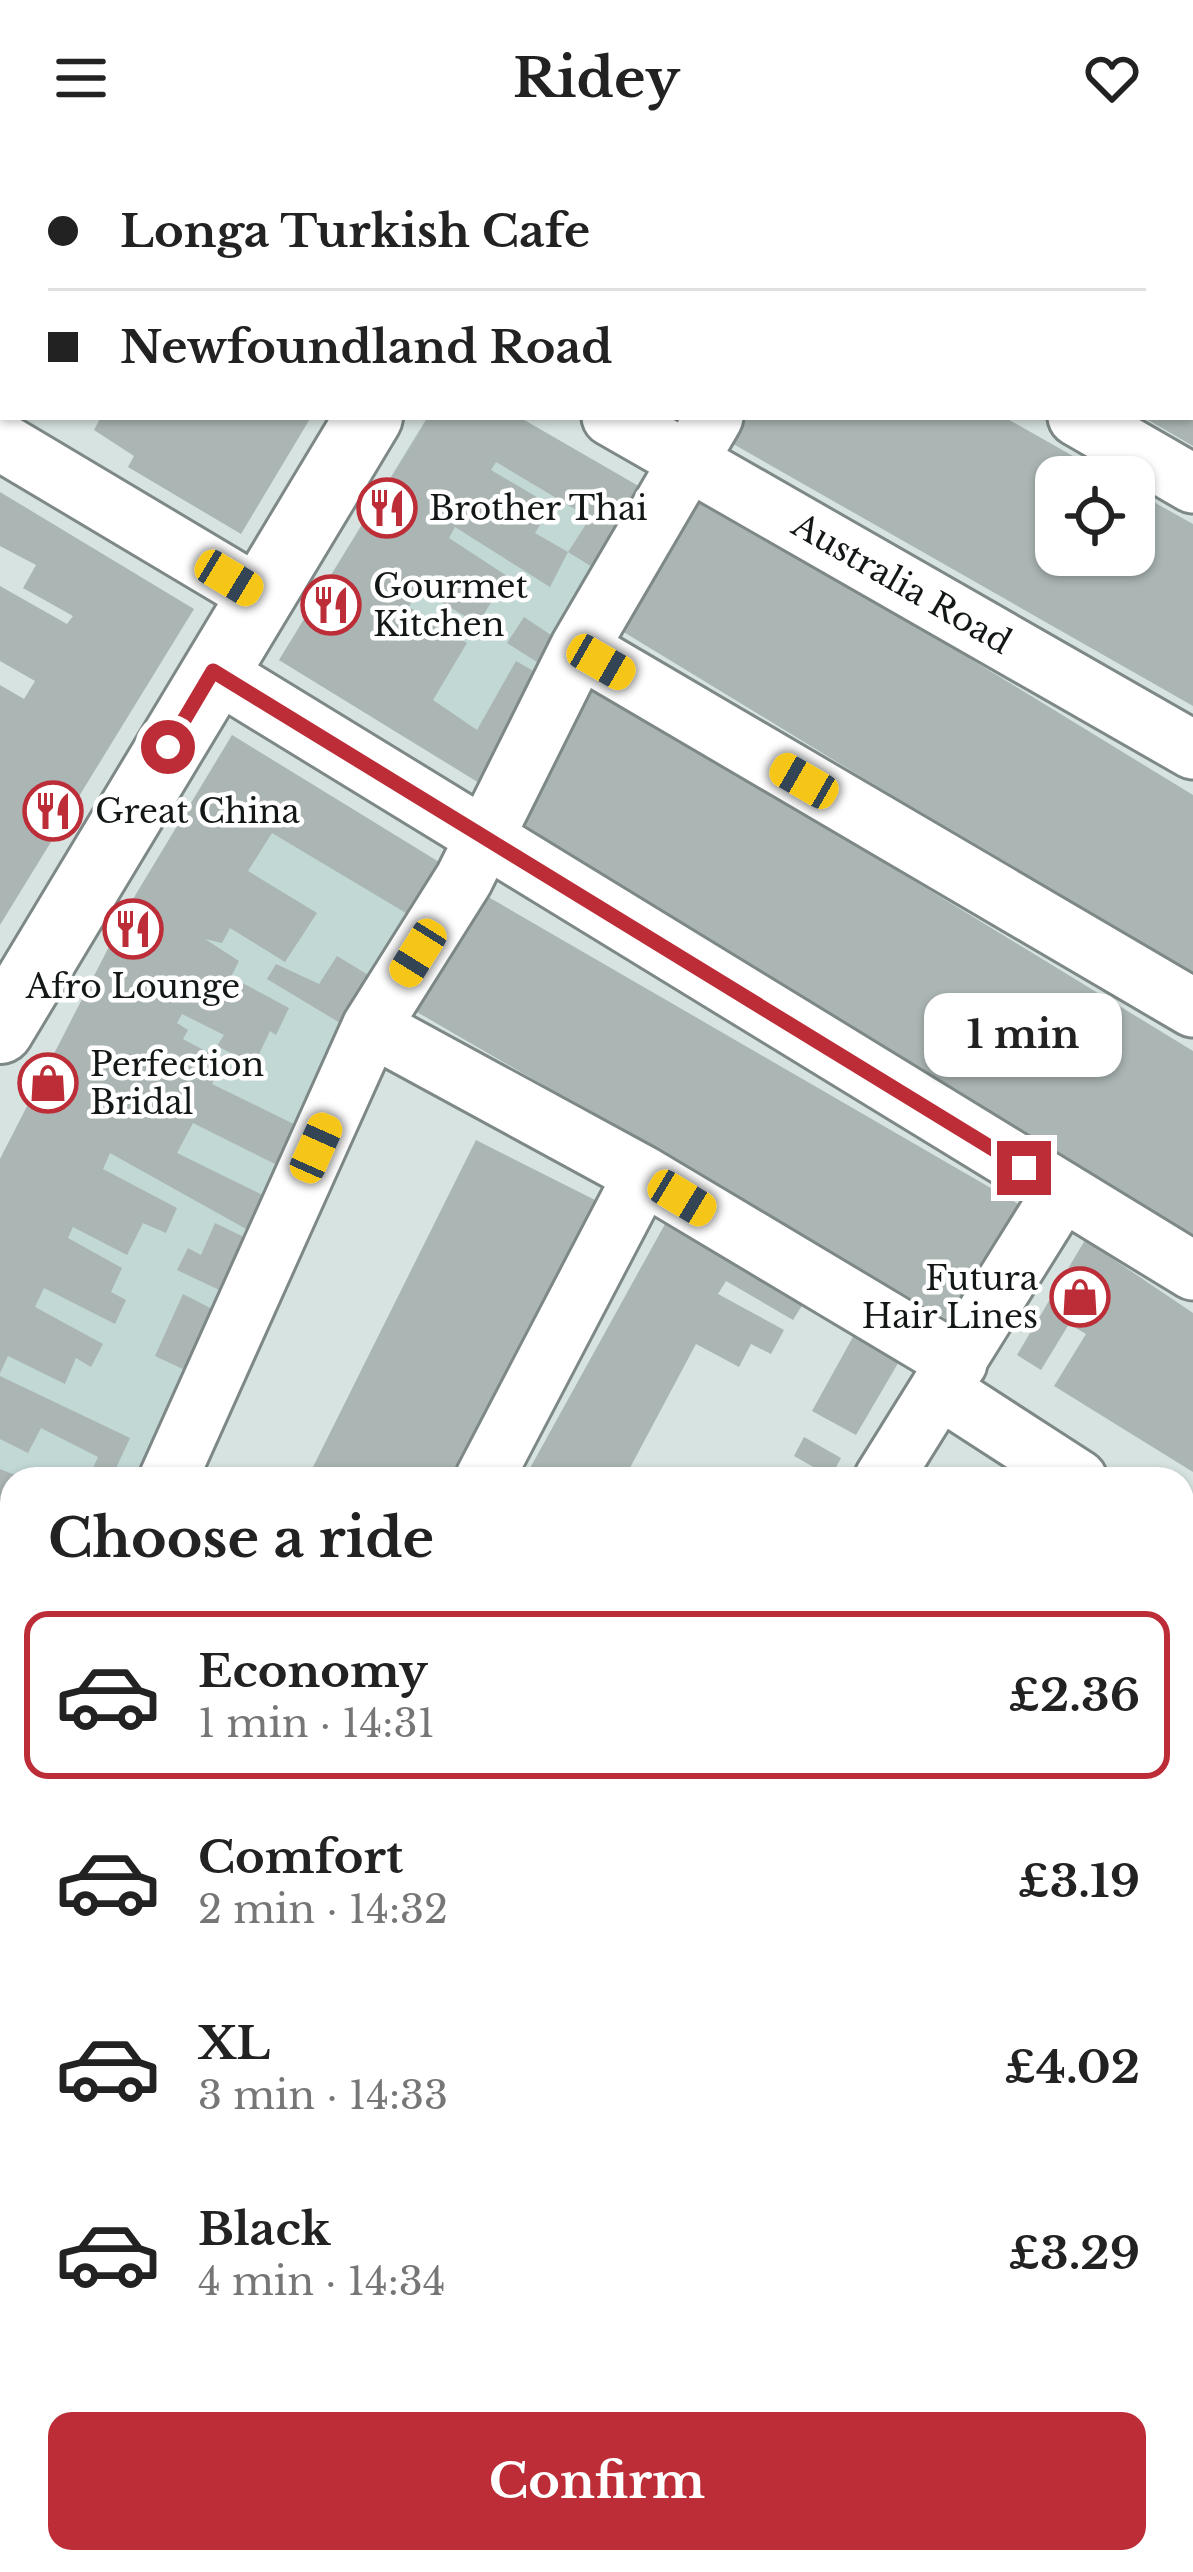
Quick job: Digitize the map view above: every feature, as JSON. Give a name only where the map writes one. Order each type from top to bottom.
[{"type":"main road","points":[[0,1030],[367,420]]},
{"type":"street","name":"Australia Road","points":[[623,420],[701,439],[1193,750]]},
{"type":"street","points":[[1082,420],[1193,484]]},
{"type":"street","points":[[173,1467],[371,1028],[464,879],[579,648],[701,439]]},
{"type":"street","points":[[0,441],[260,596]]},
{"type":"street","points":[[579,648],[1193,1008]]},
{"type":"street","points":[[213,671],[1193,1271]]},
{"type":"street","points":[[371,1028],[643,1175],[948,1376],[1063,1467]]},
{"type":"street","points":[[490,1467],[643,1175]]},
{"type":"street","points":[[891,1467],[1062,1192]]},
{"type":"shaded area","points":[[425,420],[524,420],[654,495],[489,789],[279,660]]},
{"type":"shaded area","points":[[232,735],[452,870],[165,1467],[0,1467],[0,1159],[74,1015]]},
{"type":"building","points":[[99,420],[309,420],[241,534],[128,467],[134,456],[94,430]]},
{"type":"building","points":[[426,420],[524,420],[654,495],[605,575],[568,552],[550,587],[455,527],[449,538],[507,576],[478,624],[418,588],[409,607],[467,643],[433,700],[477,730],[516,661],[549,680],[489,789],[279,660]],"holes":[[[496,462],[590,518],[568,552],[535,533],[552,506],[491,470]]]},
{"type":"building","points":[[740,420],[1009,420],[1073,456],[1035,456],[1035,576],[1155,576],[1155,503],[1193,524],[1193,706],[728,441]]},
{"type":"building","points":[[1148,420],[1193,420],[1193,446]]},
{"type":"building","points":[[0,492],[194,609],[0,925],[0,685],[24,699],[35,681],[0,661],[0,586],[67,624],[73,616],[23,588],[36,565],[0,546]]},
{"type":"building","points":[[704,496],[1193,795],[1193,979],[622,631]]},
{"type":"building","points":[[524,617],[560,641],[545,667],[507,643]]},
{"type":"building","points":[[595,686],[1193,1051],[1193,1235],[513,821]]},
{"type":"building","points":[[232,735],[452,870],[421,922],[272,833],[248,871],[317,913],[285,962],[230,928],[222,943],[205,939],[239,961],[231,977],[289,1008],[276,1035],[270,1031],[254,1065],[217,1046],[224,1035],[182,1014],[177,1023],[188,1030],[183,1039],[224,1061],[212,1084],[312,1133],[293,1173],[193,1123],[177,1153],[281,1204],[266,1240],[110,1153],[103,1169],[177,1208],[166,1233],[143,1223],[127,1255],[73,1227],[68,1238],[122,1268],[111,1292],[126,1300],[115,1324],[44,1288],[35,1307],[103,1344],[91,1367],[76,1358],[65,1384],[8,1356],[0,1373],[0,1159],[136,894]]},
{"type":"building","points":[[478,891],[1020,1205],[952,1322],[410,1008]]},
{"type":"building","points":[[337,956],[383,984],[355,1032],[267,979],[276,964],[319,984]]},
{"type":"building","points":[[476,1140],[599,1202],[465,1467],[313,1467]]},
{"type":"building","points":[[670,1215],[808,1296],[793,1320],[726,1281],[718,1294],[784,1330],[771,1354],[751,1344],[739,1367],[696,1344],[630,1467],[531,1467]]},
{"type":"building","points":[[215,1223],[256,1243],[232,1296],[177,1270],[188,1248],[201,1255]]},
{"type":"building","points":[[1085,1240],[1193,1313],[1193,1467],[1185,1467],[1054,1386],[1086,1334],[1069,1324],[1041,1370],[1017,1355]]},
{"type":"building","points":[[183,1294],[216,1311],[202,1378],[155,1356]]},
{"type":"building","points":[[859,1326],[904,1353],[856,1435],[812,1411]]},
{"type":"building","points":[[0,1376],[130,1438],[117,1467],[93,1467],[98,1457],[41,1428],[28,1453],[0,1439]]},
{"type":"building","points":[[804,1437],[841,1458],[836,1467],[813,1467],[794,1456]]},
{"type":"place","name":"Brother Thai","points":[[387,508]]},
{"type":"place","name":"Gourmet Kitchen","points":[[331,605]]},
{"type":"place","name":"Great China","points":[[53,811]]},
{"type":"place","name":"Afro Lounge","points":[[133,929]]},
{"type":"place","name":"Perfection Bridal","points":[[48,1083]]},
{"type":"place","name":"Futura Hair Lines","points":[[1080,1297]]},
{"type":"route","points":[[168,747],[213,671],[1024,1168]]}]
